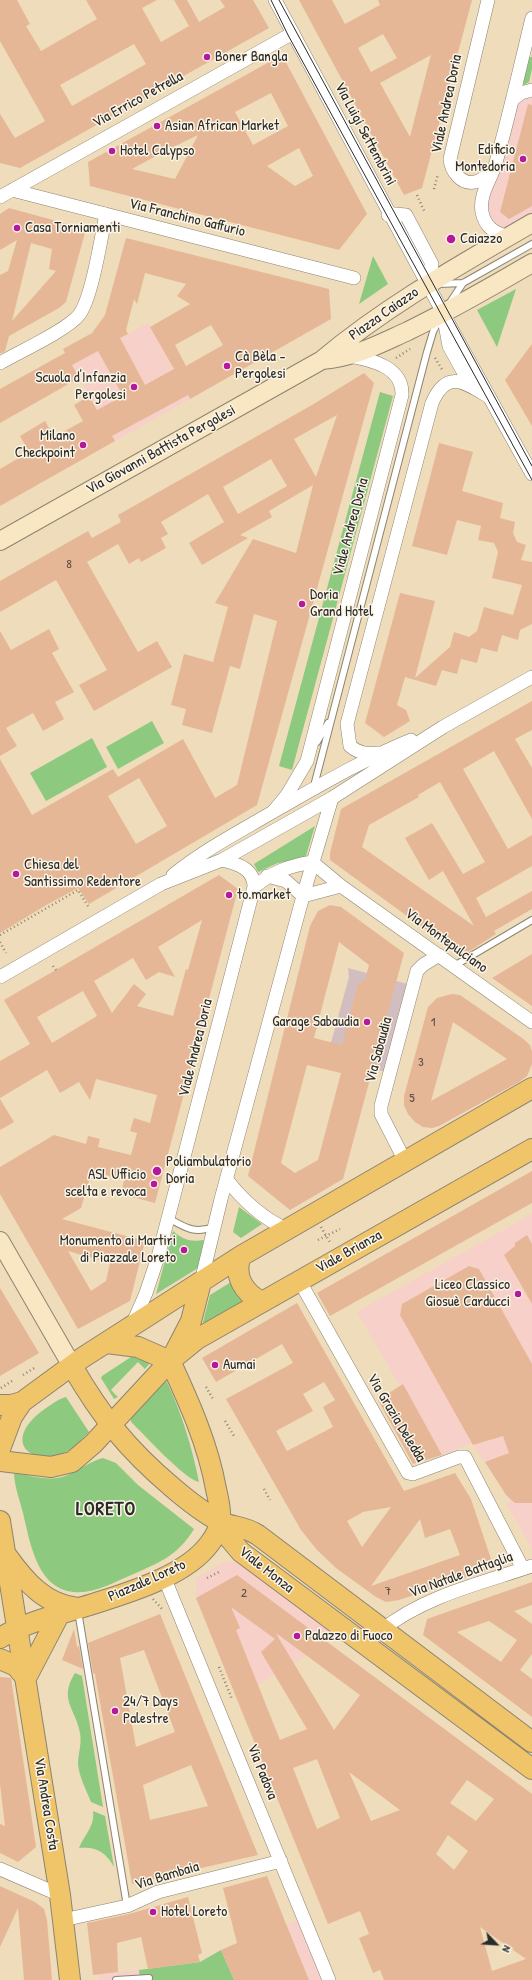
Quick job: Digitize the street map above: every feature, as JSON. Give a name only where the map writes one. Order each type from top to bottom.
[{"type":"main road","points":[[509,237],[532,223]]},
{"type":"main road","name":"Piazza Caiazzo","points":[[346,350],[428,284],[509,237]]},
{"type":"main road","name":"Piazza Caiazzo","points":[[346,350],[364,351],[444,313],[529,265]]},
{"type":"main road","name":"Via Giovanni Battista Pergolesi","points":[[0,541],[322,360],[346,350]]},
{"type":"main road","points":[[0,1405],[12,1405],[22,1402],[72,1366],[241,1256],[532,1088]]},
{"type":"main road","name":"Viale Brianza","points":[[170,1361],[197,1339],[532,1149]]},
{"type":"main road","points":[[0,1241],[89,1396],[110,1424],[128,1446],[155,1473],[189,1501],[220,1522]]},
{"type":"main road","points":[[241,1256],[238,1269],[242,1285],[254,1298],[262,1302]]},
{"type":"main road","points":[[0,1461],[51,1467],[68,1464],[83,1454],[170,1361],[191,1321],[201,1282]]},
{"type":"main road","points":[[107,1343],[138,1347],[170,1361]]},
{"type":"main road","name":"Piazzale Loreto","points":[[0,1521],[6,1554],[8,1634],[78,1608],[117,1596],[164,1577],[188,1564],[205,1550],[212,1540],[220,1522],[218,1499],[210,1459],[204,1440],[170,1361]]},
{"type":"main road","points":[[0,1449],[12,1417],[22,1402]]},
{"type":"main road","name":"Viale Monza","points":[[220,1522],[230,1540],[239,1549],[304,1600],[532,1769]]},
{"type":"main road","name":"Viale Monza","points":[[220,1522],[249,1529],[532,1742]]},
{"type":"main road","points":[[205,1550],[228,1547],[239,1549]]},
{"type":"main road","points":[[0,1587],[6,1554]]},
{"type":"main road","name":"Piazzale Loreto","points":[[6,1554],[28,1583],[41,1594],[56,1603],[78,1608]]},
{"type":"main road","points":[[304,1600],[318,1581]]},
{"type":"main road","points":[[0,1659],[16,1666],[26,1678],[59,1615]]},
{"type":"main road","name":"Via Andrea Costa","points":[[8,1634],[26,1678],[60,1895],[70,1980]]},
{"type":"street","name":"Via Luigi Settembrini","points":[[275,0],[389,215],[532,474]]},
{"type":"street","name":"Viale Andrea Doria","points":[[488,0],[450,159],[454,172],[466,182],[478,181],[492,173]]},
{"type":"street","points":[[509,237],[489,228],[483,216],[482,198],[492,173],[530,38],[532,18]]},
{"type":"street","name":"Via Errico Petrella","points":[[0,197],[292,33]]},
{"type":"street","points":[[512,100],[521,94],[532,90]]},
{"type":"street","name":"Via Franchino Gaffurio","points":[[12,190],[354,278]]},
{"type":"street","points":[[0,363],[65,326],[79,314],[87,298],[106,214]]},
{"type":"street","points":[[389,215],[406,215],[432,264],[428,284]]},
{"type":"street","points":[[444,313],[449,346],[471,386]]},
{"type":"street","name":"Viale Andrea Doria","points":[[273,812],[287,796],[307,761],[402,395],[400,382],[392,372],[375,362],[346,350]]},
{"type":"street","points":[[379,753],[366,754],[358,752],[350,746],[347,724],[429,413],[436,395],[448,383],[460,381],[489,397]]},
{"type":"street","points":[[161,884],[222,860],[332,798],[443,727],[532,677]]},
{"type":"street","points":[[0,977],[161,884],[205,851],[314,788],[379,753],[443,727]]},
{"type":"street","points":[[294,819],[314,788]]},
{"type":"street","points":[[201,1282],[214,1227],[302,896],[332,798]]},
{"type":"street","points":[[222,860],[246,869],[251,875],[254,887],[267,876],[288,867],[312,862]]},
{"type":"street","name":"Via Montepulciano","points":[[312,862],[341,886],[532,1022]]},
{"type":"street","points":[[267,876],[286,881],[302,896]]},
{"type":"street","points":[[302,896],[341,886]]},
{"type":"street","name":"Viale Andrea Doria","points":[[131,1327],[150,1282],[168,1218],[254,887]]},
{"type":"street","name":"Via Sabaudia","points":[[405,1161],[381,1114],[381,1106],[417,971],[423,965],[439,955]]},
{"type":"street","points":[[227,1180],[236,1192],[259,1211],[276,1224],[287,1229]]},
{"type":"street","name":"Via Grazia Deledda","points":[[299,1280],[408,1473],[412,1474],[460,1457],[465,1457],[528,1568]]},
{"type":"street","name":"Via Natale Battaglia","points":[[382,1630],[398,1617],[423,1603],[528,1568]]},
{"type":"street","name":"Via Padova","points":[[164,1577],[329,1980]]},
{"type":"street","name":"Via Bambaia","points":[[63,1920],[127,1906],[153,1894],[281,1861]]},
{"type":"street","points":[[0,1869],[60,1895]]},
{"type":"lane","points":[[462,283],[532,244]]},
{"type":"lane","name":"Piazza Caiazzo","points":[[428,284],[462,283]]},
{"type":"lane","name":"Piazza Caiazzo","points":[[427,352],[432,332],[462,283]]},
{"type":"lane","name":"Viale Andrea Doria","points":[[314,788],[427,352]]},
{"type":"lane","name":"Viale Andrea Doria","points":[[307,761],[331,718]]},
{"type":"lane","points":[[454,966],[532,920]]},
{"type":"lane","points":[[168,1218],[186,1228],[202,1231],[214,1227]]},
{"type":"lane","points":[[78,1608],[127,1906]]},
{"type":"lane","points":[[116,1980],[149,1978]]},
{"type":"path","points":[[434,189],[438,174]]},
{"type":"path","points":[[417,195],[425,213]]},
{"type":"path","points":[[394,359],[412,348]]},
{"type":"path","points":[[434,358],[444,372]]},
{"type":"path","points":[[0,935],[78,890],[88,906]]},
{"type":"path","points":[[0,942],[6,954]]},
{"type":"path","points":[[53,966],[56,970]]},
{"type":"path","points":[[318,1222],[334,1248]]},
{"type":"path","points":[[318,1240],[340,1229]]},
{"type":"path","points":[[23,1375],[36,1367]]},
{"type":"path","points":[[0,1388],[12,1381]]},
{"type":"path","points":[[206,1387],[213,1399]]},
{"type":"path","points":[[225,1421],[234,1436]]},
{"type":"path","points":[[264,1489],[270,1500]]},
{"type":"path","points":[[207,1578],[219,1572]]},
{"type":"path","points":[[219,1667],[232,1699]]},
{"type":"shaded area","points":[[532,91],[532,218],[506,233],[487,222],[483,213],[513,101]]},
{"type":"shaded area","name":"Scuola d'Infanzia Pergolesi","points":[[148,323],[190,399],[115,441],[72,365]]},
{"type":"shaded area","points":[[348,968],[411,985],[386,1072],[327,1057],[349,977]]},
{"type":"shaded area","points":[[532,1214],[532,1548],[507,1505],[510,1500],[472,1443],[442,1455],[403,1385],[400,1386],[357,1312]]},
{"type":"shaded area","name":"Palazzo di Fuoco","points":[[225,1562],[243,1563],[342,1633],[237,1698],[196,1598],[196,1578]]},
{"type":"shaded area","points":[[301,1919],[327,1980],[99,1980],[98,1974],[171,1967],[200,1962],[221,1950]]},
{"type":"green space","points":[[529,57],[532,57],[532,69],[529,82],[524,85],[523,82]]},
{"type":"green space","points":[[373,256],[388,284],[359,304]]},
{"type":"green space","points":[[516,289],[497,347],[477,310]]},
{"type":"green space","points":[[380,392],[393,396],[292,770],[279,766]]},
{"type":"green space","points":[[152,721],[164,743],[118,769],[106,747]]},
{"type":"green space","points":[[92,738],[107,767],[46,801],[30,773]]},
{"type":"green space","points":[[315,826],[305,859],[278,863],[258,872],[254,864]]},
{"type":"green space","points":[[239,1207],[262,1224],[241,1238],[233,1232]]},
{"type":"green space","points":[[173,1231],[187,1240],[204,1240],[198,1268],[156,1294]]},
{"type":"green space","points":[[236,1279],[249,1301],[205,1324],[203,1322],[210,1295]]},
{"type":"green space","points":[[131,1357],[137,1357],[150,1363],[145,1369],[138,1362],[111,1390],[118,1397],[114,1399],[101,1378]]},
{"type":"green space","points":[[165,1381],[167,1382],[182,1418],[190,1443],[199,1482],[192,1479],[174,1465],[131,1422],[131,1417],[134,1413]]},
{"type":"green space","points":[[66,1397],[89,1432],[68,1451],[55,1456],[44,1457],[34,1455],[26,1450],[23,1442],[24,1433],[30,1423],[42,1411]]},
{"type":"green space","points":[[103,1458],[116,1463],[138,1485],[194,1529],[188,1539],[174,1553],[158,1563],[96,1590],[74,1592],[61,1589],[51,1582],[43,1573],[32,1550],[16,1490],[14,1475],[15,1473],[42,1478],[63,1477]]},
{"type":"green space","points":[[75,1673],[82,1676],[103,1807],[91,1802],[79,1769],[78,1760],[81,1741],[80,1733],[68,1698],[70,1682]]},
{"type":"green space","points":[[93,1811],[105,1816],[114,1867],[108,1857],[100,1851],[91,1848],[79,1848],[91,1826]]},
{"type":"green space","points":[[221,1950],[234,1980],[140,1980],[139,1970],[200,1962]]},
{"type":"building","points":[[0,0],[17,0],[30,24],[26,26],[41,51],[97,19],[86,0],[157,0],[142,8],[161,42],[189,26],[174,0],[187,0],[199,22],[225,7],[220,0],[253,0],[269,28],[20,168],[0,163],[0,114],[15,138],[45,121],[0,41]],"holes":[[[134,44],[146,64],[72,106],[60,85]]]},
{"type":"building","points":[[299,0],[332,0],[345,24],[380,5],[378,0],[472,0],[422,188],[404,195]],"holes":[[[383,34],[397,58],[371,72],[358,48]],[[431,55],[418,105],[410,137],[380,83]]]},
{"type":"building","points":[[282,55],[367,214],[339,250],[90,186],[88,162]],"holes":[[[271,93],[288,126],[253,145],[235,112]],[[198,135],[175,179],[132,169]],[[299,148],[313,176],[295,186],[267,166]]]},
{"type":"building","name":"Edificio Montedoria","points":[[528,104],[532,105],[532,206],[509,219],[500,212]]},
{"type":"building","points":[[9,208],[86,229],[66,302],[59,308],[9,336],[5,351],[2,353],[0,353],[0,275],[8,271],[17,240],[0,250],[0,214]],"holes":[[[31,243],[52,249],[49,269],[56,271],[12,321]]]},
{"type":"building","points":[[126,238],[329,289],[331,319],[190,399],[188,395],[112,436],[115,441],[0,506],[0,469],[29,452],[20,436],[45,421],[54,437],[83,421],[74,405],[89,396],[97,410],[123,396],[98,351],[72,365],[79,378],[0,423],[0,389],[65,353],[63,349],[92,333],[105,315]],"holes":[[[145,273],[186,284],[177,296],[190,304],[150,327],[174,369],[145,385],[120,338],[128,334],[126,330],[134,299],[137,304]],[[211,325],[223,345],[186,366],[175,345]]]},
{"type":"building","points":[[532,344],[532,426],[505,380]]},
{"type":"building","points":[[364,373],[374,383],[257,805],[89,904],[78,888],[0,933],[0,759],[32,815],[113,769],[118,777],[183,739],[215,798],[237,785],[277,621],[254,614],[240,669],[230,666],[212,733],[182,725],[186,709],[171,705],[184,654],[213,662],[228,607],[215,603],[253,539],[296,553],[313,485],[269,511],[272,517],[240,535],[248,538],[202,565],[189,543],[224,522],[208,494],[161,522],[168,534],[161,538],[166,548],[141,562],[139,558],[129,564],[118,544],[87,562],[138,652],[157,641],[172,667],[94,711],[79,685],[107,670],[56,580],[0,612],[0,581],[88,531],[92,538],[121,522],[118,515],[312,405]],"holes":[[[337,415],[316,477],[294,439]],[[271,459],[287,486],[238,514],[223,487]],[[139,778],[167,826],[136,844],[108,796]]]},
{"type":"building","points":[[439,443],[473,452],[462,491],[503,503],[500,518],[515,522],[513,533],[517,542],[526,545],[521,560],[532,562],[532,624],[520,630],[518,640],[502,635],[497,652],[481,648],[477,663],[461,659],[457,674],[442,670],[436,686],[405,677],[397,705],[406,710],[410,721],[384,737],[365,723],[400,593],[435,601],[415,678],[450,647],[454,632],[469,637],[477,631],[484,607],[513,615],[522,585],[492,578],[498,552],[494,543],[478,540],[481,526],[457,520],[447,555],[412,546]]},
{"type":"building","points":[[49,629],[59,649],[52,653],[74,692],[55,702],[64,719],[43,731],[33,713],[6,728],[17,746],[0,756],[0,631],[11,650]]},
{"type":"building","points":[[532,701],[532,730],[515,739],[532,768],[532,819],[494,751],[463,769],[508,849],[532,835],[532,866],[476,898],[486,917],[532,891],[532,909],[494,931],[496,934],[462,956],[330,860],[330,853],[341,809]],"holes":[[[440,782],[485,862],[463,874],[432,823],[405,838],[429,880],[443,871],[474,926],[362,847],[369,825],[419,797],[418,795]]]},
{"type":"building","points":[[219,875],[238,889],[155,1203],[121,1194],[124,1180],[92,1171],[81,1208],[62,1219],[145,1241],[130,1301],[78,1329],[0,1194],[0,1167],[54,1135],[86,1144],[88,1136],[100,1139],[98,1147],[131,1155],[137,1133],[130,1131],[134,1118],[150,1123],[157,1095],[96,1079],[90,1100],[79,1082],[60,1093],[47,1070],[0,1098],[0,1061],[30,1044],[4,1000]],"holes":[[[202,920],[173,1016],[137,1006],[146,994],[134,984],[112,1013],[94,981],[133,958],[146,980],[159,972],[175,977],[158,947]],[[83,991],[97,1016],[52,1043],[37,1017]],[[68,1251],[110,1263],[106,1281],[91,1291]]]},
{"type":"building","points":[[330,905],[341,907],[404,953],[343,1179],[290,1210],[248,1176],[310,926],[318,911]],"holes":[[[339,942],[369,965],[365,980],[358,984],[342,1045],[314,1038]],[[307,1065],[341,1073],[318,1160],[295,1173],[281,1163]]]},
{"type":"building","points":[[532,954],[532,1006],[492,978]]},
{"type":"building","points":[[452,994],[460,995],[522,1038],[530,1045],[532,1052],[532,1064],[527,1076],[519,1082],[439,1126],[432,1128],[423,1127],[415,1122],[408,1114],[404,1105],[404,1096],[428,1007],[437,998]],"holes":[[[453,1022],[507,1059],[431,1101]]]},
{"type":"building","points":[[0,1099],[14,1122],[0,1130]]},
{"type":"building","points":[[532,1171],[532,1203],[330,1316],[317,1293]]},
{"type":"building","points":[[527,1235],[532,1244],[532,1304],[504,1255],[515,1246],[515,1243]]},
{"type":"building","points":[[469,1266],[479,1269],[532,1364],[532,1503],[515,1503],[506,1495],[485,1462],[509,1453],[503,1436],[473,1445],[400,1315],[402,1304]]},
{"type":"building","points":[[0,1288],[39,1353],[0,1376]]},
{"type":"building","points":[[297,1303],[404,1491],[455,1473],[471,1499],[494,1568],[399,1600],[386,1602],[376,1597],[336,1568],[317,1550],[301,1530],[226,1399],[293,1363],[282,1344],[216,1382],[202,1358]],"holes":[[[324,1382],[335,1400],[323,1407],[333,1427],[287,1451],[276,1431],[313,1411],[303,1394]],[[391,1507],[362,1547],[347,1521],[363,1512]],[[420,1519],[425,1538],[450,1529],[460,1555],[371,1586]]]},
{"type":"building","points":[[403,1384],[442,1455],[413,1464],[378,1400]]},
{"type":"building","points":[[237,1575],[532,1794],[532,1980],[384,1980],[380,1970],[373,1973],[359,1938],[369,1934],[360,1911],[328,1924],[196,1598]],"holes":[[[231,1607],[275,1639],[261,1652],[307,1729],[280,1740],[236,1630],[240,1628]],[[276,1633],[360,1695],[334,1730],[278,1637]],[[317,1759],[340,1818],[317,1829],[293,1768]],[[349,1772],[400,1810],[371,1821]],[[467,1780],[494,1799],[476,1821],[450,1803]],[[448,1835],[468,1851],[454,1870],[436,1854]],[[480,1927],[526,1959],[492,1971]]]},
{"type":"building","points":[[532,1582],[532,1605],[514,1611],[532,1624],[532,1654],[520,1670],[532,1679],[532,1717],[423,1635],[427,1619]],"holes":[[[489,1621],[517,1640],[501,1662],[457,1632]]]},
{"type":"building","points":[[160,1614],[258,1855],[132,1884],[95,1674],[93,1673],[88,1643]],"holes":[[[144,1650],[175,1732],[136,1747],[120,1658]],[[191,1765],[208,1806],[150,1820],[143,1785]]]},
{"type":"building","points":[[74,1629],[77,1647],[79,1646],[83,1669],[62,1660]]},
{"type":"building","points":[[0,1677],[11,1678],[36,1847],[18,1862],[0,1853],[0,1824],[5,1826],[0,1784]]},
{"type":"building","points":[[267,1876],[309,1980],[234,1980],[221,1950],[237,1943],[223,1888]]},
{"type":"building","points":[[0,1886],[35,1902],[44,1909],[47,1920],[52,1980],[24,1980],[18,1908],[0,1947]]},
{"type":"building","points":[[188,1897],[202,1953],[198,1955],[200,1962],[148,1969],[141,1937],[117,1943],[118,1972],[93,1975],[87,1923],[129,1914]]},
{"type":"tram line","points":[[271,0],[288,35],[532,480]]},
{"type":"tram line","points":[[279,0],[532,466]]},
{"type":"place","name":"Boner Bangla","points":[[207,57]]},
{"type":"place","name":"Asian African Market","points":[[157,126]]},
{"type":"place","name":"Hotel Calypso","points":[[112,151]]},
{"type":"place","name":"Edificio Montedoria","points":[[523,159]]},
{"type":"place","name":"Casa Torniamenti","points":[[17,228]]},
{"type":"place","name":"Caiazzo","points":[[451,239]]},
{"type":"place","name":"Cà Bèla - Pergolesi","points":[[227,366]]},
{"type":"place","name":"Scuola d'Infanzia Pergolesi","points":[[134,387]]},
{"type":"place","name":"Milano Checkpoint","points":[[83,445]]},
{"type":"place","name":"Doria Grand Hotel","points":[[302,604]]},
{"type":"place","name":"Chiesa del Santissimo Redentore","points":[[16,874]]},
{"type":"place","name":"to.market","points":[[229,895]]},
{"type":"place","name":"Garage Sabaudia","points":[[367,1022]]},
{"type":"place","name":"Poliambulatorio Doria","points":[[157,1171]]},
{"type":"place","name":"ASL Ufficio scelta e revoca","points":[[154,1184]]},
{"type":"place","name":"Monumento ai Martiri di Piazzale Loreto","points":[[184,1250]]},
{"type":"place","name":"Liceo Classico Giosuè Carducci","points":[[518,1294]]},
{"type":"place","name":"Aumai","points":[[215,1365]]},
{"type":"place","name":"Palazzo di Fuoco","points":[[297,1636]]},
{"type":"place","name":"24/7 Days Palestre","points":[[115,1711]]},
{"type":"place","name":"Hotel Loreto","points":[[153,1912]]},
{"type":"district","name":"LORETO","points":[[106,1510]]}]
